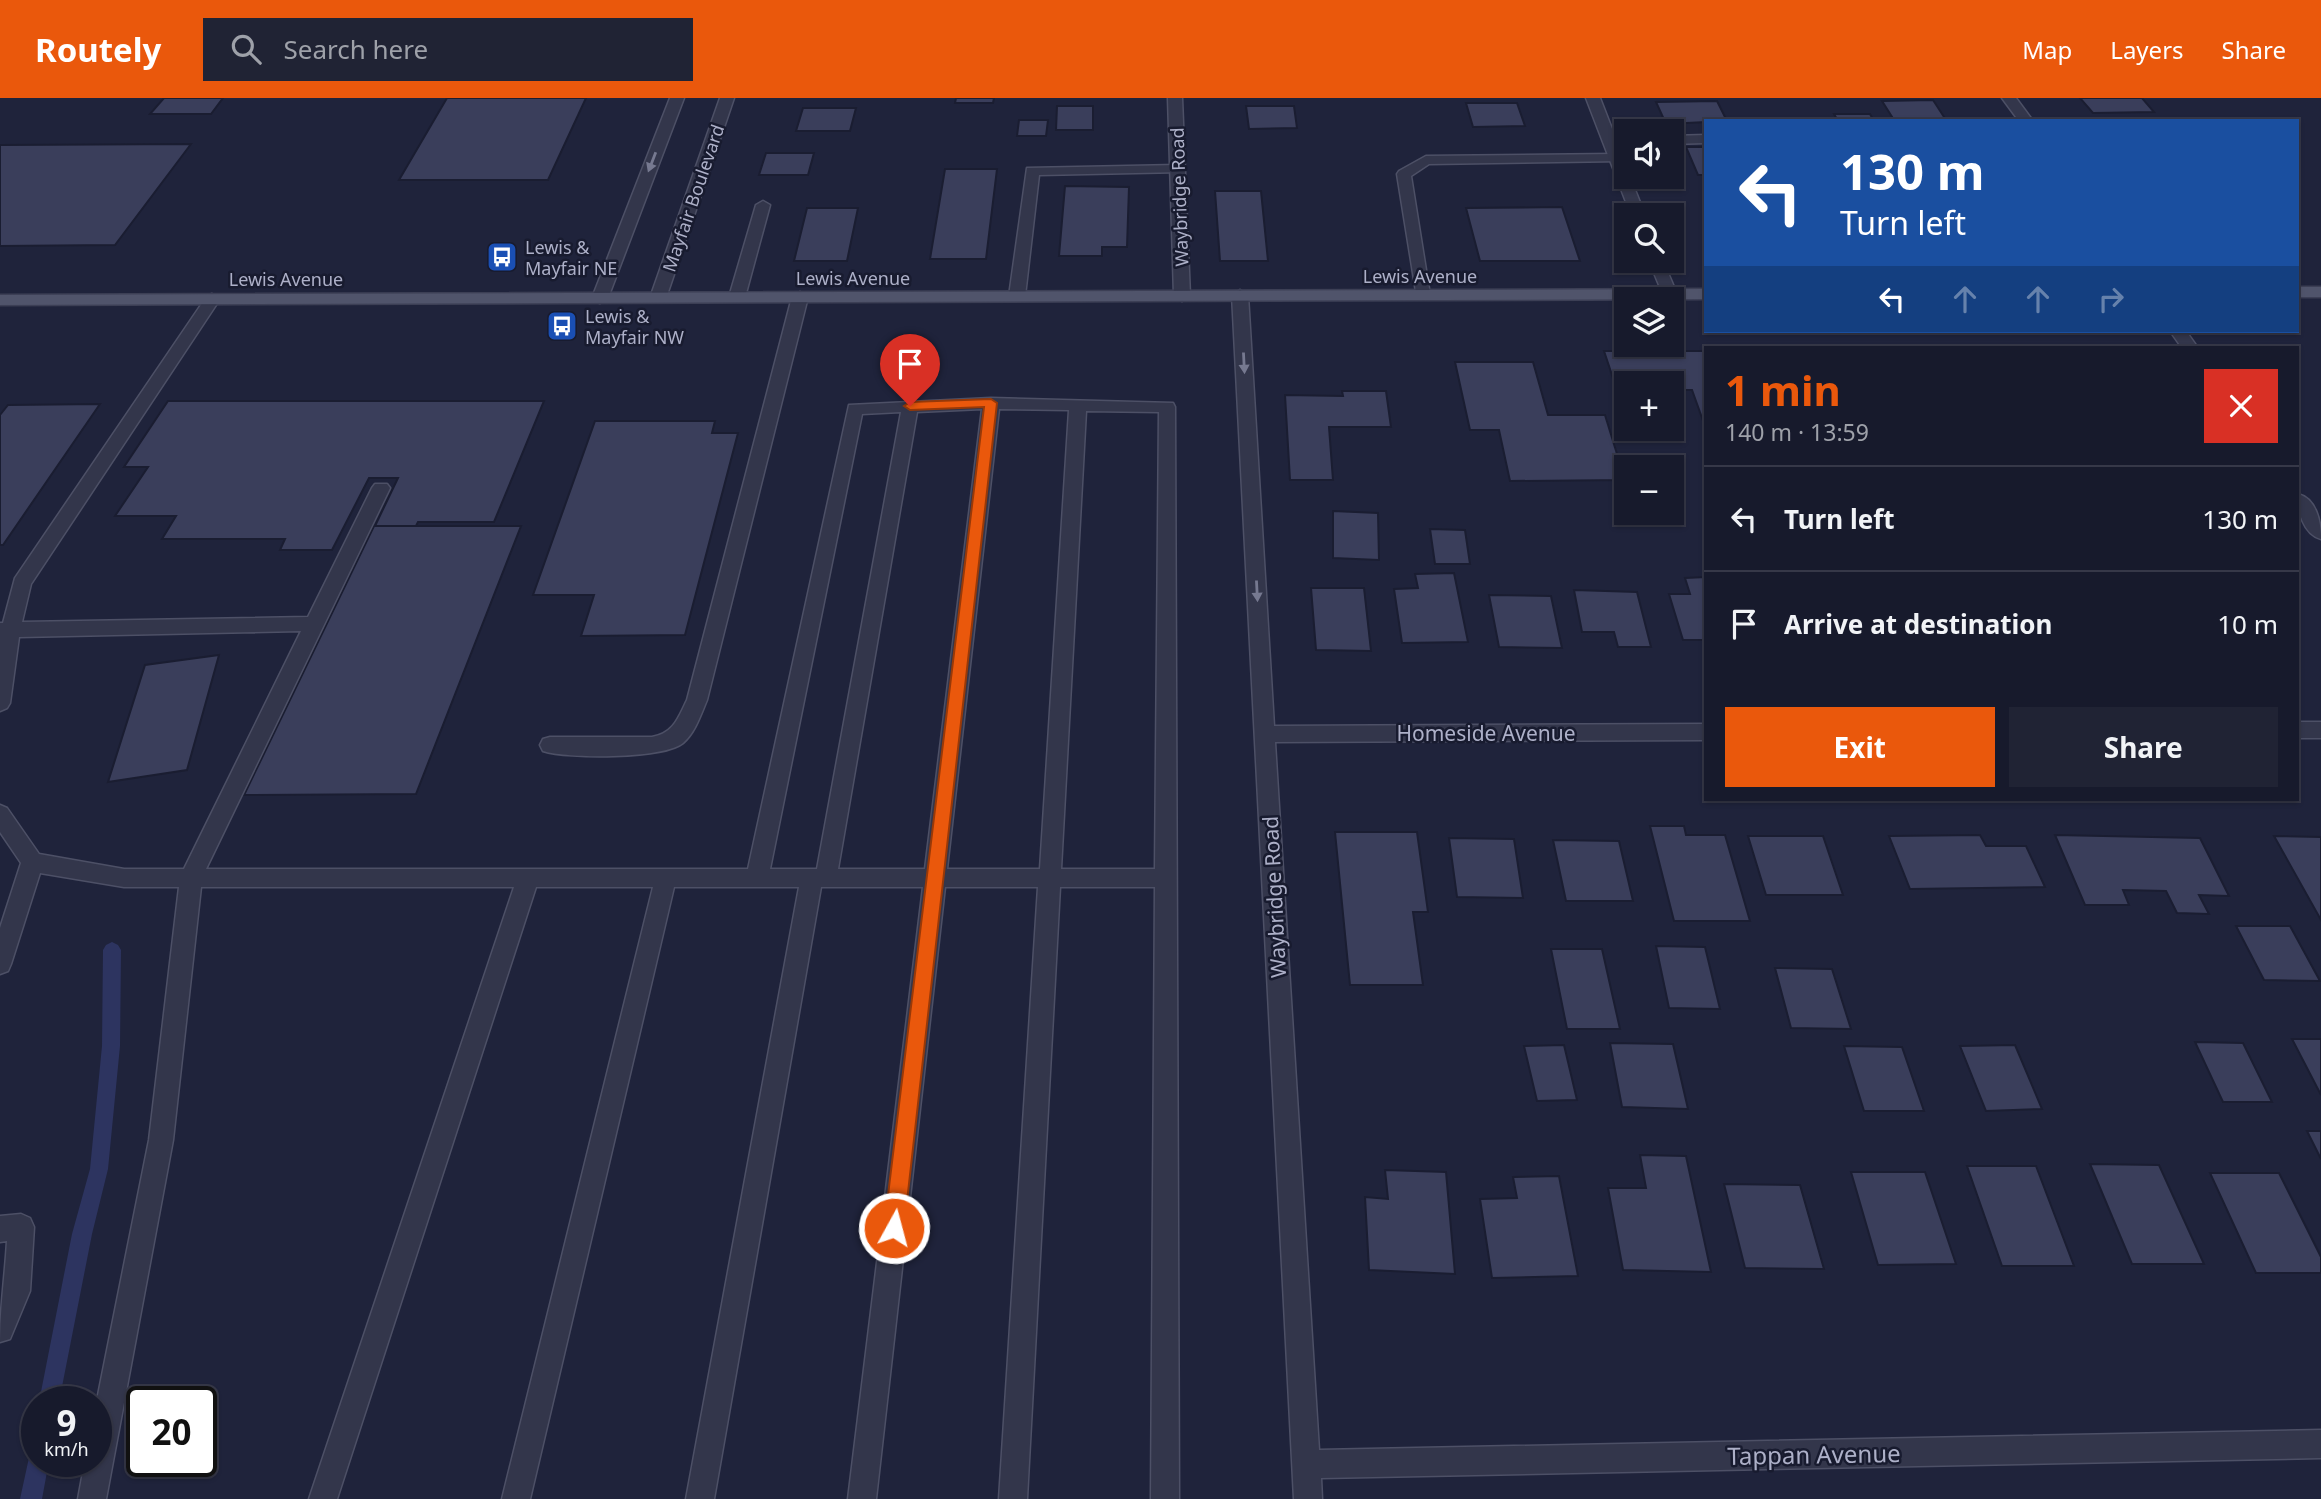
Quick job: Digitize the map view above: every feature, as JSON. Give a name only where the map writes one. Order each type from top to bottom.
[{"type":"main road","points":[[2299,292],[2321,292]]},
{"type":"main road","name":"Lewis Avenue","points":[[0,300],[1614,294]]},
{"type":"main road","name":"Lewis Avenue","points":[[1684,294],[1704,294]]},
{"type":"street","points":[[600,298],[677,98]]},
{"type":"street","name":"Mayfair Boulevard","points":[[658,298],[727,98]]},
{"type":"street","name":"Waybridge Road","points":[[1175,98],[1182,296]]},
{"type":"street","points":[[1592,98],[1614,153]]},
{"type":"street","points":[[2009,98],[2025,119]]},
{"type":"street","points":[[1684,140],[1704,139]]},
{"type":"street","points":[[1609,141],[1614,141]]},
{"type":"street","points":[[1422,295],[1404,174],[1426,160],[1614,158]]},
{"type":"street","points":[[1017,296],[1032,171],[1178,169]]},
{"type":"street","points":[[737,297],[763,205]]},
{"type":"street","name":"Waybridge Road","points":[[1240,295],[1308,1499]]},
{"type":"street","points":[[550,746],[655,746],[674,739],[685,725],[697,700],[800,297]]},
{"type":"street","points":[[0,703],[5,629],[23,583],[212,299]]},
{"type":"street","points":[[862,1499],[991,403]]},
{"type":"street","points":[[757,877],[855,409],[991,403],[1167,407],[1165,1499]]},
{"type":"street","points":[[700,1499],[910,406]]},
{"type":"street","points":[[1013,1499],[1078,406]]},
{"type":"street","points":[[92,1499],[161,1140],[191,877],[381,488]]},
{"type":"street","points":[[2299,501],[2321,533]]},
{"type":"street","points":[[5,629],[315,624]]},
{"type":"street","points":[[2299,730],[2321,730]]},
{"type":"street","name":"Homeside Avenue","points":[[1265,734],[1704,732]]},
{"type":"street","points":[[0,814],[32,862],[124,878],[1166,877]]},
{"type":"street","points":[[0,964],[32,862]]},
{"type":"street","points":[[323,1499],[528,877]]},
{"type":"street","points":[[516,1499],[666,877]]},
{"type":"street","points":[[0,1229],[21,1227],[17,1291],[0,1329]]},
{"type":"street","name":"Tappan Avenue","points":[[1306,1464],[2321,1444]]},
{"type":"building","points":[[164,98],[223,98],[211,114],[150,114]]},
{"type":"building","points":[[447,98],[586,98],[548,180],[399,180]]},
{"type":"building","points":[[956,98],[994,98],[993,103],[955,103]]},
{"type":"building","points":[[2080,98],[2142,98],[2154,112],[2093,113]]},
{"type":"building","points":[[1933,100],[1945,119],[1893,119],[1882,101]]},
{"type":"building","points":[[1717,101],[1726,119],[1704,119],[1704,122],[1684,123],[1684,119],[1664,119],[1656,102]]},
{"type":"building","points":[[1466,103],[1517,103],[1525,126],[1473,127]]},
{"type":"building","points":[[1057,106],[1093,106],[1093,130],[1056,130]]},
{"type":"building","points":[[1246,106],[1294,106],[1297,128],[1249,129]]},
{"type":"building","points":[[803,108],[856,108],[850,131],[796,131]]},
{"type":"building","points":[[1834,114],[1870,114],[1873,119],[1837,119]]},
{"type":"building","points":[[1019,120],[1048,120],[1046,136],[1017,136]]},
{"type":"building","points":[[191,144],[115,245],[0,246],[0,145]]},
{"type":"building","points":[[1686,147],[1704,147],[1704,175],[1698,175]]},
{"type":"building","points":[[766,153],[814,153],[808,175],[759,175]]},
{"type":"building","points":[[945,169],[997,169],[986,259],[930,259]]},
{"type":"building","points":[[1065,186],[1129,187],[1127,247],[1102,247],[1102,256],[1059,256]]},
{"type":"building","points":[[1215,191],[1261,191],[1268,261],[1220,261]]},
{"type":"building","points":[[1562,207],[1580,261],[1480,261],[1466,208]]},
{"type":"building","points":[[807,208],[858,208],[847,261],[794,261]]},
{"type":"building","points":[[1604,351],[1614,351],[1614,357],[1684,357],[1684,351],[1704,351],[1704,423],[1692,390],[1684,390],[1684,371],[1614,371],[1614,381]]},
{"type":"building","points":[[1455,362],[1533,362],[1548,415],[1605,415],[1617,455],[1614,455],[1614,480],[1510,481],[1499,430],[1470,430]]},
{"type":"building","points":[[1342,391],[1386,391],[1391,427],[1329,427],[1333,480],[1290,480],[1285,395],[1343,396]]},
{"type":"building","points":[[168,401],[544,401],[494,522],[418,522],[416,526],[375,526],[398,478],[369,478],[332,550],[280,550],[285,539],[162,539],[176,516],[115,516],[148,467],[124,467]]},
{"type":"building","points":[[100,404],[3,545],[0,545],[0,415],[8,405]]},
{"type":"building","points":[[595,421],[715,421],[712,433],[738,433],[685,635],[581,636],[594,595],[533,595]]},
{"type":"building","points":[[1333,511],[1378,513],[1379,560],[1333,558]]},
{"type":"building","points":[[374,526],[521,526],[416,794],[244,795]]},
{"type":"building","points":[[1430,529],[1465,530],[1470,564],[1435,564]]},
{"type":"building","points":[[1454,573],[1468,642],[1402,643],[1394,589],[1418,588],[1415,574]]},
{"type":"building","points":[[1704,577],[1704,640],[1683,640],[1669,594],[1690,594],[1685,578]]},
{"type":"building","points":[[1311,588],[1364,588],[1371,651],[1316,650]]},
{"type":"building","points":[[1574,590],[1637,592],[1651,647],[1618,647],[1614,632],[1582,632]]},
{"type":"building","points":[[1489,595],[1551,596],[1562,648],[1499,647]]},
{"type":"building","points":[[219,655],[187,770],[108,782],[145,665]]},
{"type":"building","points":[[1650,826],[1684,826],[1686,835],[1725,835],[1750,921],[1674,921]]},
{"type":"building","points":[[1335,832],[1417,832],[1428,912],[1413,912],[1423,985],[1350,985]]},
{"type":"building","points":[[1980,835],[1986,846],[2026,846],[2045,887],[1910,889],[1889,836]]},
{"type":"building","points":[[2055,835],[2200,838],[2229,896],[2199,895],[2209,914],[2177,913],[2166,891],[2123,890],[2129,905],[2085,905]]},
{"type":"building","points":[[1748,836],[1823,836],[1843,895],[1766,895]]},
{"type":"building","points":[[2274,836],[2321,837],[2321,920]]},
{"type":"building","points":[[1449,838],[1514,839],[1523,898],[1457,897]]},
{"type":"building","points":[[1553,840],[1619,841],[1633,901],[1566,901]]},
{"type":"building","points":[[2236,926],[2290,926],[2320,981],[2264,980]]},
{"type":"building","points":[[1656,946],[1705,947],[1720,1009],[1669,1008]]},
{"type":"building","points":[[1551,949],[1602,949],[1620,1029],[1567,1029]]},
{"type":"building","points":[[1775,968],[1832,969],[1851,1029],[1791,1028]]},
{"type":"building","points":[[2292,1039],[2321,1039],[2321,1095]]},
{"type":"building","points":[[2195,1042],[2243,1043],[2272,1102],[2223,1102]]},
{"type":"building","points":[[1610,1043],[1673,1044],[1688,1109],[1622,1107]]},
{"type":"building","points":[[1564,1045],[1577,1100],[1537,1101],[1524,1046]]},
{"type":"building","points":[[2015,1045],[2042,1109],[1986,1111],[1960,1046]]},
{"type":"building","points":[[1844,1046],[1902,1047],[1924,1111],[1864,1111]]},
{"type":"building","points":[[2307,1131],[2321,1131],[2321,1159]]},
{"type":"building","points":[[1640,1155],[1686,1156],[1711,1272],[1623,1270],[1608,1188],[1646,1188]]},
{"type":"building","points":[[2090,1164],[2159,1165],[2204,1264],[2132,1264]]},
{"type":"building","points":[[1967,1166],[2036,1166],[2074,1266],[2002,1266]]},
{"type":"building","points":[[1385,1170],[1446,1172],[1455,1274],[1369,1270],[1365,1197],[1388,1199]]},
{"type":"building","points":[[1851,1172],[1925,1172],[1956,1264],[1878,1265]]},
{"type":"building","points":[[2210,1173],[2279,1173],[2321,1257],[2321,1273],[2256,1273]]},
{"type":"building","points":[[1559,1176],[1578,1276],[1492,1278],[1480,1199],[1517,1198],[1513,1177]]},
{"type":"building","points":[[1724,1184],[1800,1185],[1824,1269],[1745,1268]]},
{"type":"waterway","points":[[52,1386],[82,1234],[99,1169],[111,1046],[112,950]]},
{"type":"waterway","points":[[31,1499],[35,1477]]},
{"type":"place","name":"Lewis & Mayfair NE","points":[[502,257]]},
{"type":"place","name":"Lewis & Mayfair NW","points":[[562,326]]},
{"type":"route","points":[[894,1228],[991,403],[910,406]]}]
